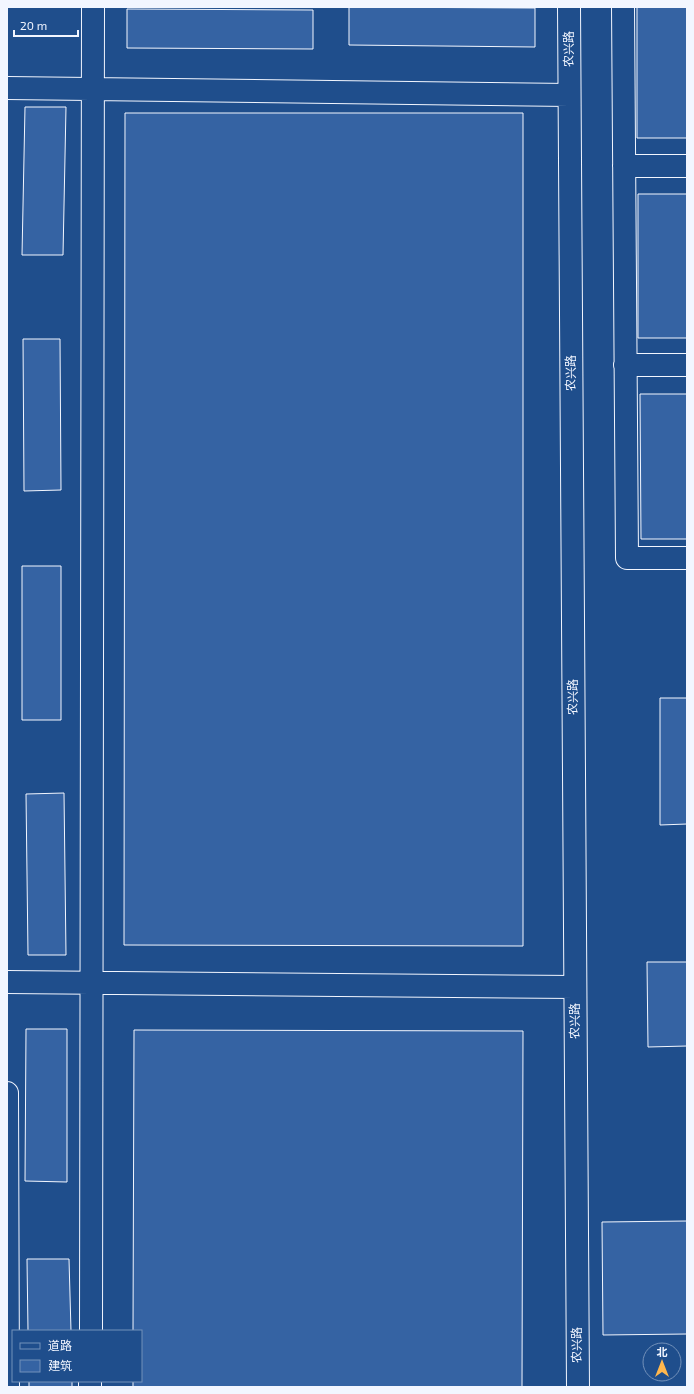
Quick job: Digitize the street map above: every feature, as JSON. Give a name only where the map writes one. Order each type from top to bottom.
[{"type":"street","points":[[91,1330],[92,7]]},
{"type":"street","name":"农兴路","points":[[569,7],[578,1387]]},
{"type":"street","points":[[623,7],[627,558],[687,558]]},
{"type":"street","points":[[7,88],[569,95]]},
{"type":"street","points":[[624,166],[687,166]]},
{"type":"street","points":[[625,365],[687,365]]},
{"type":"street","points":[[7,982],[575,987]]},
{"type":"street","points":[[7,1093],[8,1387]]},
{"type":"building","points":[[349,7],[535,8],[535,47],[349,45]]},
{"type":"building","points":[[637,7],[687,7],[687,138],[637,138]]},
{"type":"building","points":[[127,9],[313,10],[313,49],[127,48]]},
{"type":"building","points":[[25,107],[66,107],[63,255],[22,255]]},
{"type":"building","points":[[125,113],[523,113],[523,946],[124,945]]},
{"type":"building","points":[[638,194],[687,194],[687,338],[638,338]]},
{"type":"building","points":[[23,339],[60,339],[61,490],[24,491]]},
{"type":"building","points":[[640,394],[687,394],[687,539],[641,539]]},
{"type":"building","points":[[22,566],[61,566],[61,720],[22,720]]},
{"type":"building","points":[[660,698],[687,698],[687,824],[660,825]]},
{"type":"building","points":[[64,793],[66,955],[28,955],[26,794]]},
{"type":"building","points":[[647,962],[687,962],[687,1046],[648,1047]]},
{"type":"building","points":[[26,1029],[67,1029],[67,1182],[25,1181]]},
{"type":"building","points":[[134,1030],[523,1031],[522,1387],[133,1387],[133,1382],[142,1382],[142,1330],[133,1330]]},
{"type":"building","points":[[687,1221],[687,1334],[603,1335],[602,1222]]},
{"type":"building","points":[[27,1259],[69,1259],[71,1330],[28,1330]]},
{"type":"building","points":[[29,1382],[72,1382],[72,1387],[29,1387]]}]
